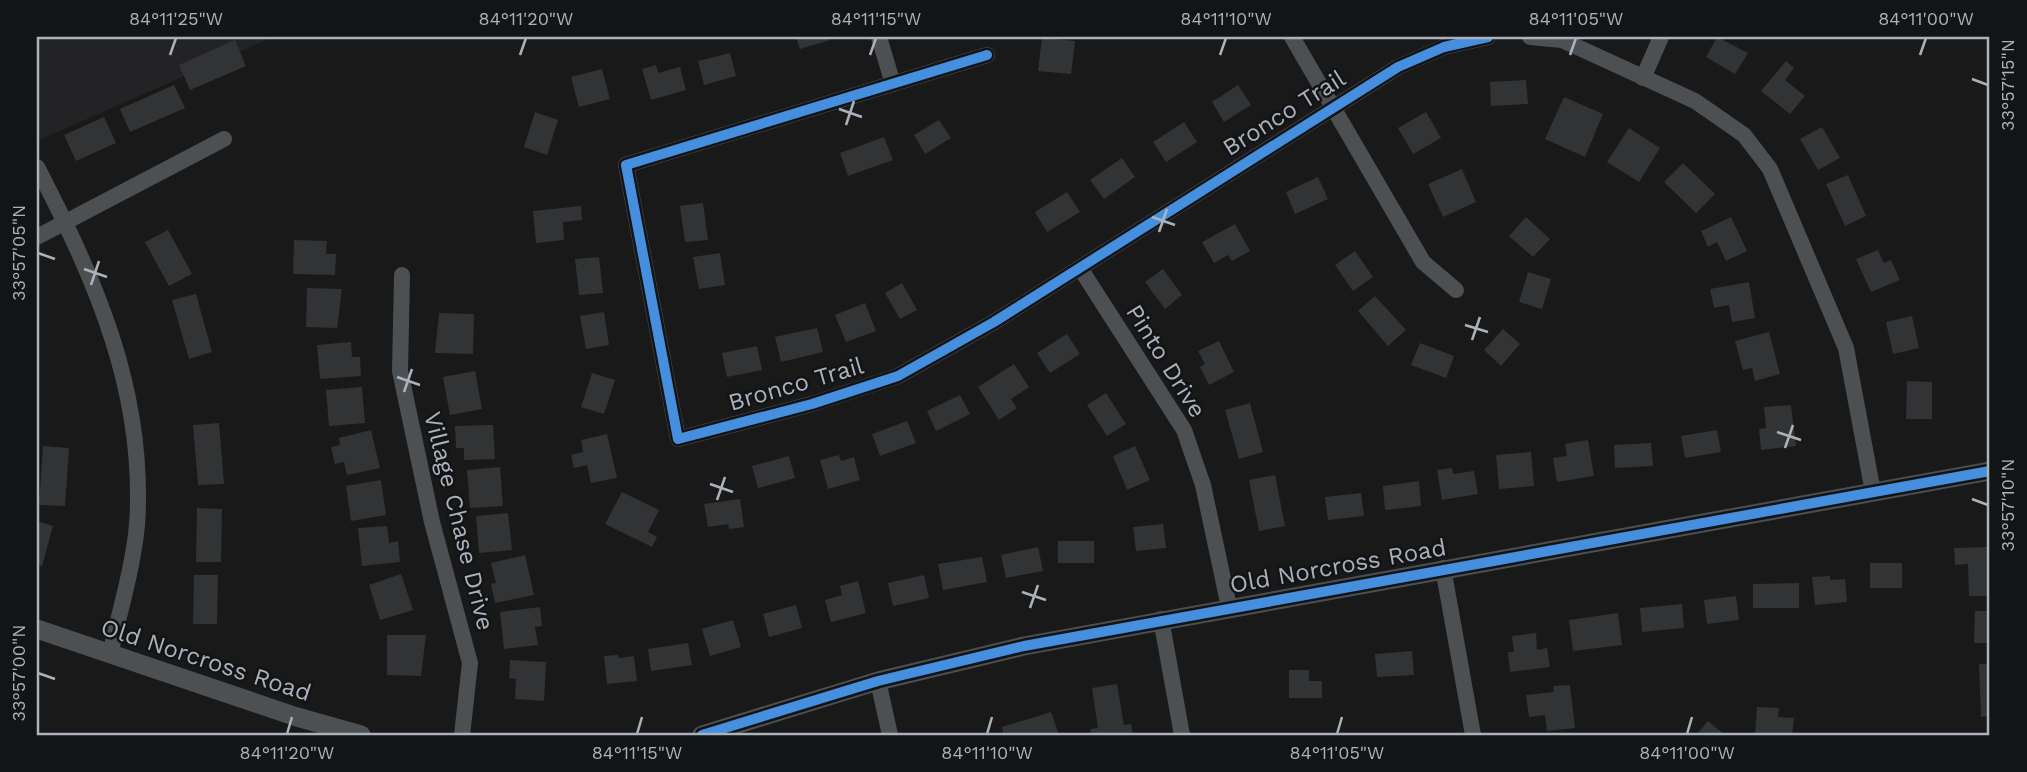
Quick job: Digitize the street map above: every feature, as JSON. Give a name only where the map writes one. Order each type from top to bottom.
[{"type":"street","points":[[879,37],[893,84]]},
{"type":"street","points":[[1292,37],[1423,262],[1456,290]]},
{"type":"street","name":"Bronco Trail","points":[[987,55],[626,166],[678,439],[811,404],[898,376],[994,322],[1398,67],[1444,47],[1488,37]]},
{"type":"street","points":[[1530,37],[1562,40],[1695,101],[1744,135],[1770,169],[1846,348],[1872,492]]},
{"type":"street","points":[[1643,78],[1661,37]]},
{"type":"street","points":[[37,237],[224,139]]},
{"type":"street","points":[[37,167],[66,223],[105,316],[129,390],[137,526],[110,655]]},
{"type":"street","name":"Pinto Drive","points":[[1080,268],[1184,430],[1203,485],[1229,607]]},
{"type":"street","name":"Village Chase Drive","points":[[402,275],[400,372],[432,522],[470,663],[462,735]]},
{"type":"street","name":"Old Norcross Road","points":[[702,735],[878,681],[1024,646],[1161,619],[1990,471]]},
{"type":"street","points":[[1443,568],[1473,735]]},
{"type":"street","points":[[1161,619],[1182,735]]},
{"type":"street","name":"Old Norcross Road","points":[[37,629],[361,735]]},
{"type":"street","points":[[878,681],[890,735]]},
{"type":"shaded area","points":[[37,37],[273,37],[37,141]]},
{"type":"building","points":[[796,37],[828,37],[830,40],[800,49]]},
{"type":"building","points":[[1717,37],[1748,53],[1735,74],[1706,57]]},
{"type":"building","points":[[1042,38],[1075,41],[1071,74],[1038,71]]},
{"type":"building","points":[[235,40],[246,66],[190,90],[179,65]]},
{"type":"building","points":[[730,53],[736,76],[704,85],[698,61]]},
{"type":"building","points":[[1786,61],[1794,68],[1785,80],[1805,96],[1790,114],[1761,91]]},
{"type":"building","points":[[656,65],[658,73],[680,67],[686,90],[651,100],[642,69]]},
{"type":"building","points":[[602,69],[610,99],[579,107],[571,77]]},
{"type":"building","points":[[1526,80],[1528,104],[1491,106],[1490,82]]},
{"type":"building","points":[[174,85],[185,108],[130,132],[120,109]]},
{"type":"building","points":[[1238,85],[1251,105],[1224,122],[1212,102]]},
{"type":"building","points":[[1564,97],[1603,114],[1585,157],[1545,139]]},
{"type":"building","points":[[535,112],[558,120],[547,155],[524,147]]},
{"type":"building","points":[[1426,112],[1441,138],[1413,154],[1398,128]]},
{"type":"building","points":[[104,117],[116,143],[76,161],[64,135]]},
{"type":"building","points":[[939,120],[951,138],[925,154],[914,135]]},
{"type":"building","points":[[1184,122],[1197,142],[1166,162],[1153,142]]},
{"type":"building","points":[[1822,127],[1840,158],[1818,170],[1800,139]]},
{"type":"building","points":[[1629,128],[1660,148],[1639,182],[1607,162]]},
{"type":"building","points":[[884,137],[893,160],[848,176],[840,153]]},
{"type":"building","points":[[1122,158],[1135,177],[1104,199],[1090,180]]},
{"type":"building","points":[[1683,163],[1715,194],[1696,213],[1664,182]]},
{"type":"building","points":[[1462,169],[1476,202],[1443,217],[1428,184]]},
{"type":"building","points":[[1848,175],[1866,216],[1845,226],[1826,184]]},
{"type":"building","points":[[1318,177],[1328,199],[1295,214],[1286,192]]},
{"type":"building","points":[[1067,192],[1080,212],[1047,232],[1035,212]]},
{"type":"building","points":[[703,203],[708,240],[685,242],[680,206]]},
{"type":"building","points":[[581,206],[582,220],[563,222],[564,240],[536,243],[533,211]]},
{"type":"building","points":[[1526,217],[1550,239],[1533,257],[1509,236]]},
{"type":"building","points":[[1731,217],[1747,251],[1726,261],[1717,242],[1708,247],[1701,231]]},
{"type":"building","points":[[1235,224],[1250,251],[1232,261],[1228,255],[1214,263],[1202,242]]},
{"type":"building","points":[[168,230],[192,274],[169,286],[145,242]]},
{"type":"building","points":[[294,240],[327,241],[326,254],[336,254],[335,275],[293,274]]},
{"type":"building","points":[[1878,250],[1884,263],[1891,260],[1900,280],[1871,292],[1856,259]]},
{"type":"building","points":[[1355,251],[1373,277],[1353,291],[1335,265]]},
{"type":"building","points":[[720,253],[725,285],[699,289],[693,257]]},
{"type":"building","points":[[599,257],[603,293],[579,295],[575,259]]},
{"type":"building","points":[[1163,269],[1182,295],[1165,309],[1145,282]]},
{"type":"building","points":[[1528,272],[1551,279],[1542,309],[1519,302]]},
{"type":"building","points":[[1749,282],[1755,318],[1732,322],[1729,305],[1714,308],[1710,289]]},
{"type":"building","points":[[902,283],[917,310],[900,319],[885,293]]},
{"type":"building","points":[[307,288],[342,289],[337,328],[306,327]]},
{"type":"building","points":[[196,294],[212,352],[189,359],[172,300]]},
{"type":"building","points":[[1375,296],[1406,330],[1388,346],[1358,311]]},
{"type":"building","points":[[865,303],[876,331],[846,342],[835,315]]},
{"type":"building","points":[[604,312],[609,345],[586,349],[580,316]]},
{"type":"building","points":[[439,313],[474,314],[473,354],[435,353]]},
{"type":"building","points":[[1912,316],[1919,348],[1893,354],[1886,322]]},
{"type":"building","points":[[817,328],[823,352],[781,362],[775,337]]},
{"type":"building","points":[[1503,329],[1520,344],[1501,366],[1484,350]]},
{"type":"building","points":[[1769,332],[1780,374],[1755,381],[1752,368],[1743,370],[1735,341]]},
{"type":"building","points":[[1067,334],[1080,354],[1050,373],[1037,353]]},
{"type":"building","points":[[1219,341],[1234,372],[1209,385],[1200,367],[1205,364],[1198,351]]},
{"type":"building","points":[[351,342],[352,357],[360,357],[361,376],[320,379],[317,345]]},
{"type":"building","points":[[1420,343],[1454,356],[1446,378],[1411,365]]},
{"type":"building","points":[[757,346],[762,370],[727,377],[722,353]]},
{"type":"building","points":[[1014,364],[1029,387],[1011,399],[1017,408],[999,420],[978,387]]},
{"type":"building","points":[[475,371],[482,409],[450,415],[443,377]]},
{"type":"building","points":[[592,373],[615,380],[604,414],[581,407]]},
{"type":"building","points":[[1907,381],[1932,382],[1932,419],[1906,419]]},
{"type":"building","points":[[362,387],[365,423],[329,426],[326,390]]},
{"type":"building","points":[[1106,393],[1126,424],[1107,436],[1087,405]]},
{"type":"building","points":[[960,395],[970,414],[936,431],[927,411]]},
{"type":"building","points":[[1250,403],[1263,452],[1239,459],[1225,410]]},
{"type":"building","points":[[1791,405],[1796,446],[1761,450],[1759,429],[1766,428],[1764,407]]},
{"type":"building","points":[[907,421],[916,443],[880,456],[872,434]]},
{"type":"building","points":[[219,423],[224,484],[198,485],[193,425]]},
{"type":"building","points":[[493,425],[495,459],[464,460],[464,448],[456,448],[455,426]]},
{"type":"building","points":[[371,430],[380,468],[347,475],[344,462],[335,464],[331,447],[340,445],[339,438]]},
{"type":"building","points":[[1717,430],[1721,452],[1685,458],[1681,436]]},
{"type":"building","points":[[607,434],[617,478],[591,483],[587,465],[574,468],[571,455],[583,452],[581,440]]},
{"type":"building","points":[[1588,440],[1594,476],[1557,482],[1553,458],[1567,456],[1565,444]]},
{"type":"building","points":[[1651,443],[1653,466],[1615,468],[1614,445]]},
{"type":"building","points":[[43,446],[69,448],[65,506],[39,505]]},
{"type":"building","points":[[1135,446],[1150,480],[1127,490],[1113,456]]},
{"type":"building","points":[[1531,452],[1534,486],[1499,489],[1496,455]]},
{"type":"building","points":[[839,455],[841,461],[854,457],[860,480],[828,489],[820,460]]},
{"type":"building","points":[[789,456],[795,478],[758,488],[752,466]]},
{"type":"building","points":[[500,467],[503,506],[470,508],[467,470]]},
{"type":"building","points":[[1452,468],[1453,474],[1474,471],[1478,494],[1442,500],[1437,470]]},
{"type":"building","points":[[1275,475],[1285,526],[1259,531],[1249,480]]},
{"type":"building","points":[[381,480],[386,515],[351,521],[346,486]]},
{"type":"building","points":[[1419,481],[1421,506],[1385,510],[1383,486]]},
{"type":"building","points":[[622,492],[659,510],[648,532],[657,537],[652,547],[605,524]]},
{"type":"building","points":[[1361,493],[1364,516],[1328,520],[1325,497]]},
{"type":"building","points":[[740,499],[744,527],[729,529],[728,524],[708,527],[704,504]]},
{"type":"building","points":[[197,508],[222,509],[221,562],[196,562]]},
{"type":"building","points":[[508,513],[512,550],[479,553],[476,516]]},
{"type":"building","points":[[37,521],[53,526],[42,566],[37,565]]},
{"type":"building","points":[[1163,524],[1166,548],[1136,551],[1133,527]]},
{"type":"building","points":[[387,526],[389,543],[398,541],[400,562],[362,566],[358,528]]},
{"type":"building","points":[[1058,541],[1094,541],[1094,563],[1058,563]]},
{"type":"building","points":[[1038,547],[1043,571],[1006,578],[1001,555]]},
{"type":"building","points":[[1988,547],[1990,596],[1969,596],[1968,564],[1955,565],[1954,548]]},
{"type":"building","points":[[525,555],[534,595],[495,603],[491,584],[496,583],[491,563]]},
{"type":"building","points":[[982,557],[987,582],[943,590],[938,564]]},
{"type":"building","points":[[1870,563],[1902,563],[1902,588],[1870,588]]},
{"type":"building","points":[[401,574],[413,610],[380,620],[369,585]]},
{"type":"building","points":[[194,575],[218,575],[217,624],[193,624]]},
{"type":"building","points":[[924,575],[929,598],[893,606],[888,583]]},
{"type":"building","points":[[1830,576],[1830,580],[1845,579],[1847,602],[1815,605],[1812,577]]},
{"type":"building","points":[[858,581],[866,613],[831,622],[825,600],[842,595],[840,586]]},
{"type":"building","points":[[1799,583],[1799,608],[1753,608],[1753,584]]},
{"type":"building","points":[[1736,596],[1739,620],[1707,624],[1704,600]]},
{"type":"building","points":[[1682,604],[1684,628],[1642,632],[1640,608]]},
{"type":"building","points":[[796,605],[802,628],[769,637],[763,614]]},
{"type":"building","points":[[540,607],[542,626],[535,627],[538,645],[504,649],[500,612]]},
{"type":"building","points":[[1975,611],[1990,611],[1990,643],[1974,643]]},
{"type":"building","points":[[1618,613],[1622,645],[1573,651],[1569,620]]},
{"type":"building","points":[[733,620],[741,647],[710,656],[702,629]]},
{"type":"building","points":[[1536,633],[1537,650],[1547,648],[1550,667],[1510,672],[1508,652],[1514,652],[1512,636]]},
{"type":"building","points":[[387,635],[426,635],[421,676],[387,675]]},
{"type":"building","points":[[688,643],[692,665],[651,671],[648,649]]},
{"type":"building","points":[[1412,651],[1414,675],[1377,677],[1375,654]]},
{"type":"building","points":[[618,655],[619,658],[634,656],[637,681],[607,684],[604,656]]},
{"type":"building","points":[[510,660],[546,662],[544,701],[515,699],[516,679],[509,678]]},
{"type":"building","points":[[1979,664],[1990,664],[1990,716],[1981,717]]},
{"type":"building","points":[[1289,670],[1309,670],[1309,681],[1322,681],[1322,698],[1289,698]]},
{"type":"building","points":[[1117,684],[1124,725],[1131,724],[1133,735],[1091,735],[1090,729],[1098,728],[1092,688]]},
{"type":"building","points":[[1570,685],[1575,728],[1547,731],[1545,715],[1529,717],[1526,695],[1554,692],[1553,686]]},
{"type":"building","points":[[1757,707],[1779,708],[1778,717],[1794,718],[1792,735],[1755,735]]},
{"type":"building","points":[[1051,712],[1059,735],[1004,735],[1002,727]]},
{"type":"building","points":[[1708,721],[1725,735],[1696,735]]},
{"type":"cycle path","points":[[987,55],[626,165],[678,439],[812,404],[898,376],[994,322],[1398,67],[1444,47],[1488,37]]},
{"type":"cycle path","points":[[702,735],[878,681],[1024,646],[1990,471]]}]
